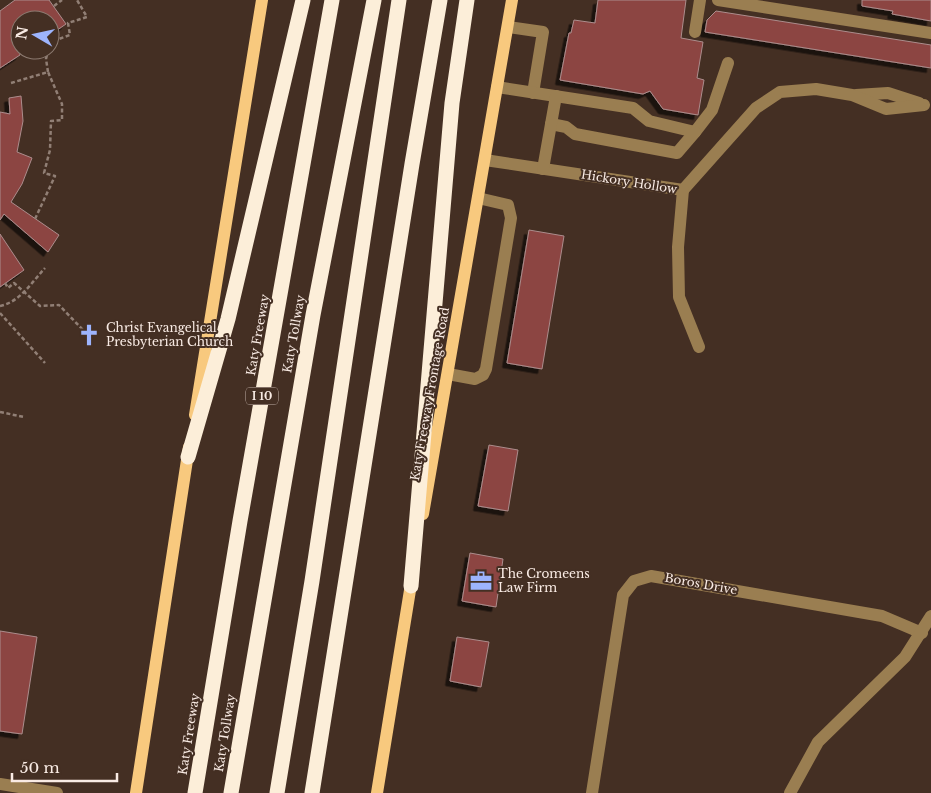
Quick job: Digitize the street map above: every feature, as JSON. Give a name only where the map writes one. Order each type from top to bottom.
[{"type":"highway","points":[[188,457],[228,319],[303,0]]},
{"type":"highway","name":"Katy Freeway","points":[[194,793],[332,0]]},
{"type":"highway","name":"Katy Tollway","points":[[230,793],[299,391],[374,0]]},
{"type":"highway","points":[[277,793],[312,581],[399,0]]},
{"type":"highway","points":[[312,793],[410,174],[440,0]]},
{"type":"highway","points":[[411,586],[452,103],[467,0]]},
{"type":"main road","points":[[136,793],[163,608],[262,0]]},
{"type":"main road","name":"Katy Freeway Frontage Road","points":[[377,793],[512,0]]},
{"type":"street","points":[[695,32],[700,0]]},
{"type":"street","points":[[718,0],[931,33]]},
{"type":"street","points":[[508,27],[543,32],[533,93]]},
{"type":"street","points":[[551,124],[566,127],[575,134],[676,154],[712,110],[728,63]]},
{"type":"street","points":[[497,87],[633,108],[649,122],[695,132]]},
{"type":"street","name":"Hickory Hollow","points":[[485,160],[683,190],[756,108],[780,92],[816,89],[852,95],[888,93],[928,106]]},
{"type":"street","points":[[543,169],[556,96]]},
{"type":"street","points":[[683,190],[678,247],[678,297],[700,348]]},
{"type":"street","points":[[448,374],[475,379],[483,375],[486,369],[511,218],[508,205],[478,198]]},
{"type":"street","name":"Boros Drive","points":[[592,793],[622,595],[634,581],[651,576],[882,616],[922,633]]},
{"type":"street","points":[[790,793],[818,742],[905,656],[922,633],[931,616]]},
{"type":"street","points":[[0,784],[57,793]]},
{"type":"path","points":[[54,6],[62,0]]},
{"type":"path","points":[[60,38],[70,34],[68,23],[88,17],[77,0]]},
{"type":"path","points":[[35,219],[55,176],[44,173],[50,150],[51,121],[62,120],[62,104],[48,72],[46,60]]},
{"type":"path","points":[[11,83],[48,72]]},
{"type":"path","points":[[0,306],[8,304],[24,292],[45,268]]},
{"type":"path","points":[[5,284],[8,288],[14,283],[40,306],[59,305],[83,330]]},
{"type":"path","points":[[0,312],[45,363]]},
{"type":"path","points":[[0,412],[24,417]]},
{"type":"building","points":[[15,0],[49,0],[56,10],[10,10],[10,60],[12,60],[0,68],[0,11]]},
{"type":"building","points":[[598,0],[686,0],[681,38],[703,42],[697,78],[704,80],[698,115],[663,109],[650,91],[643,94],[560,80],[569,33],[571,33],[574,20],[595,23]]},
{"type":"building","points":[[862,0],[931,0],[931,21],[892,14],[893,11],[862,6]]},
{"type":"building","points":[[716,11],[931,45],[931,68],[705,32],[707,20]]},
{"type":"building","points":[[60,16],[66,24],[60,28]]},
{"type":"building","points":[[21,96],[23,121],[17,152],[32,158],[22,184],[11,202],[59,235],[48,252],[4,214],[0,220],[0,112],[10,114],[9,98]]},
{"type":"building","points":[[529,230],[564,236],[542,369],[507,363]]},
{"type":"building","points":[[0,234],[24,270],[0,287]]},
{"type":"building","points":[[489,445],[518,450],[508,511],[478,506]]},
{"type":"building","points":[[470,553],[503,559],[496,607],[462,601]]},
{"type":"building","points":[[0,631],[37,637],[22,734],[0,731]]},
{"type":"building","points":[[457,637],[489,642],[481,687],[450,681]]},
{"type":"place","name":"Christ Evangelical Presbyterian Church","points":[[89,335]]},
{"type":"place","name":"The Cromeens Law Firm","points":[[481,581]]}]
